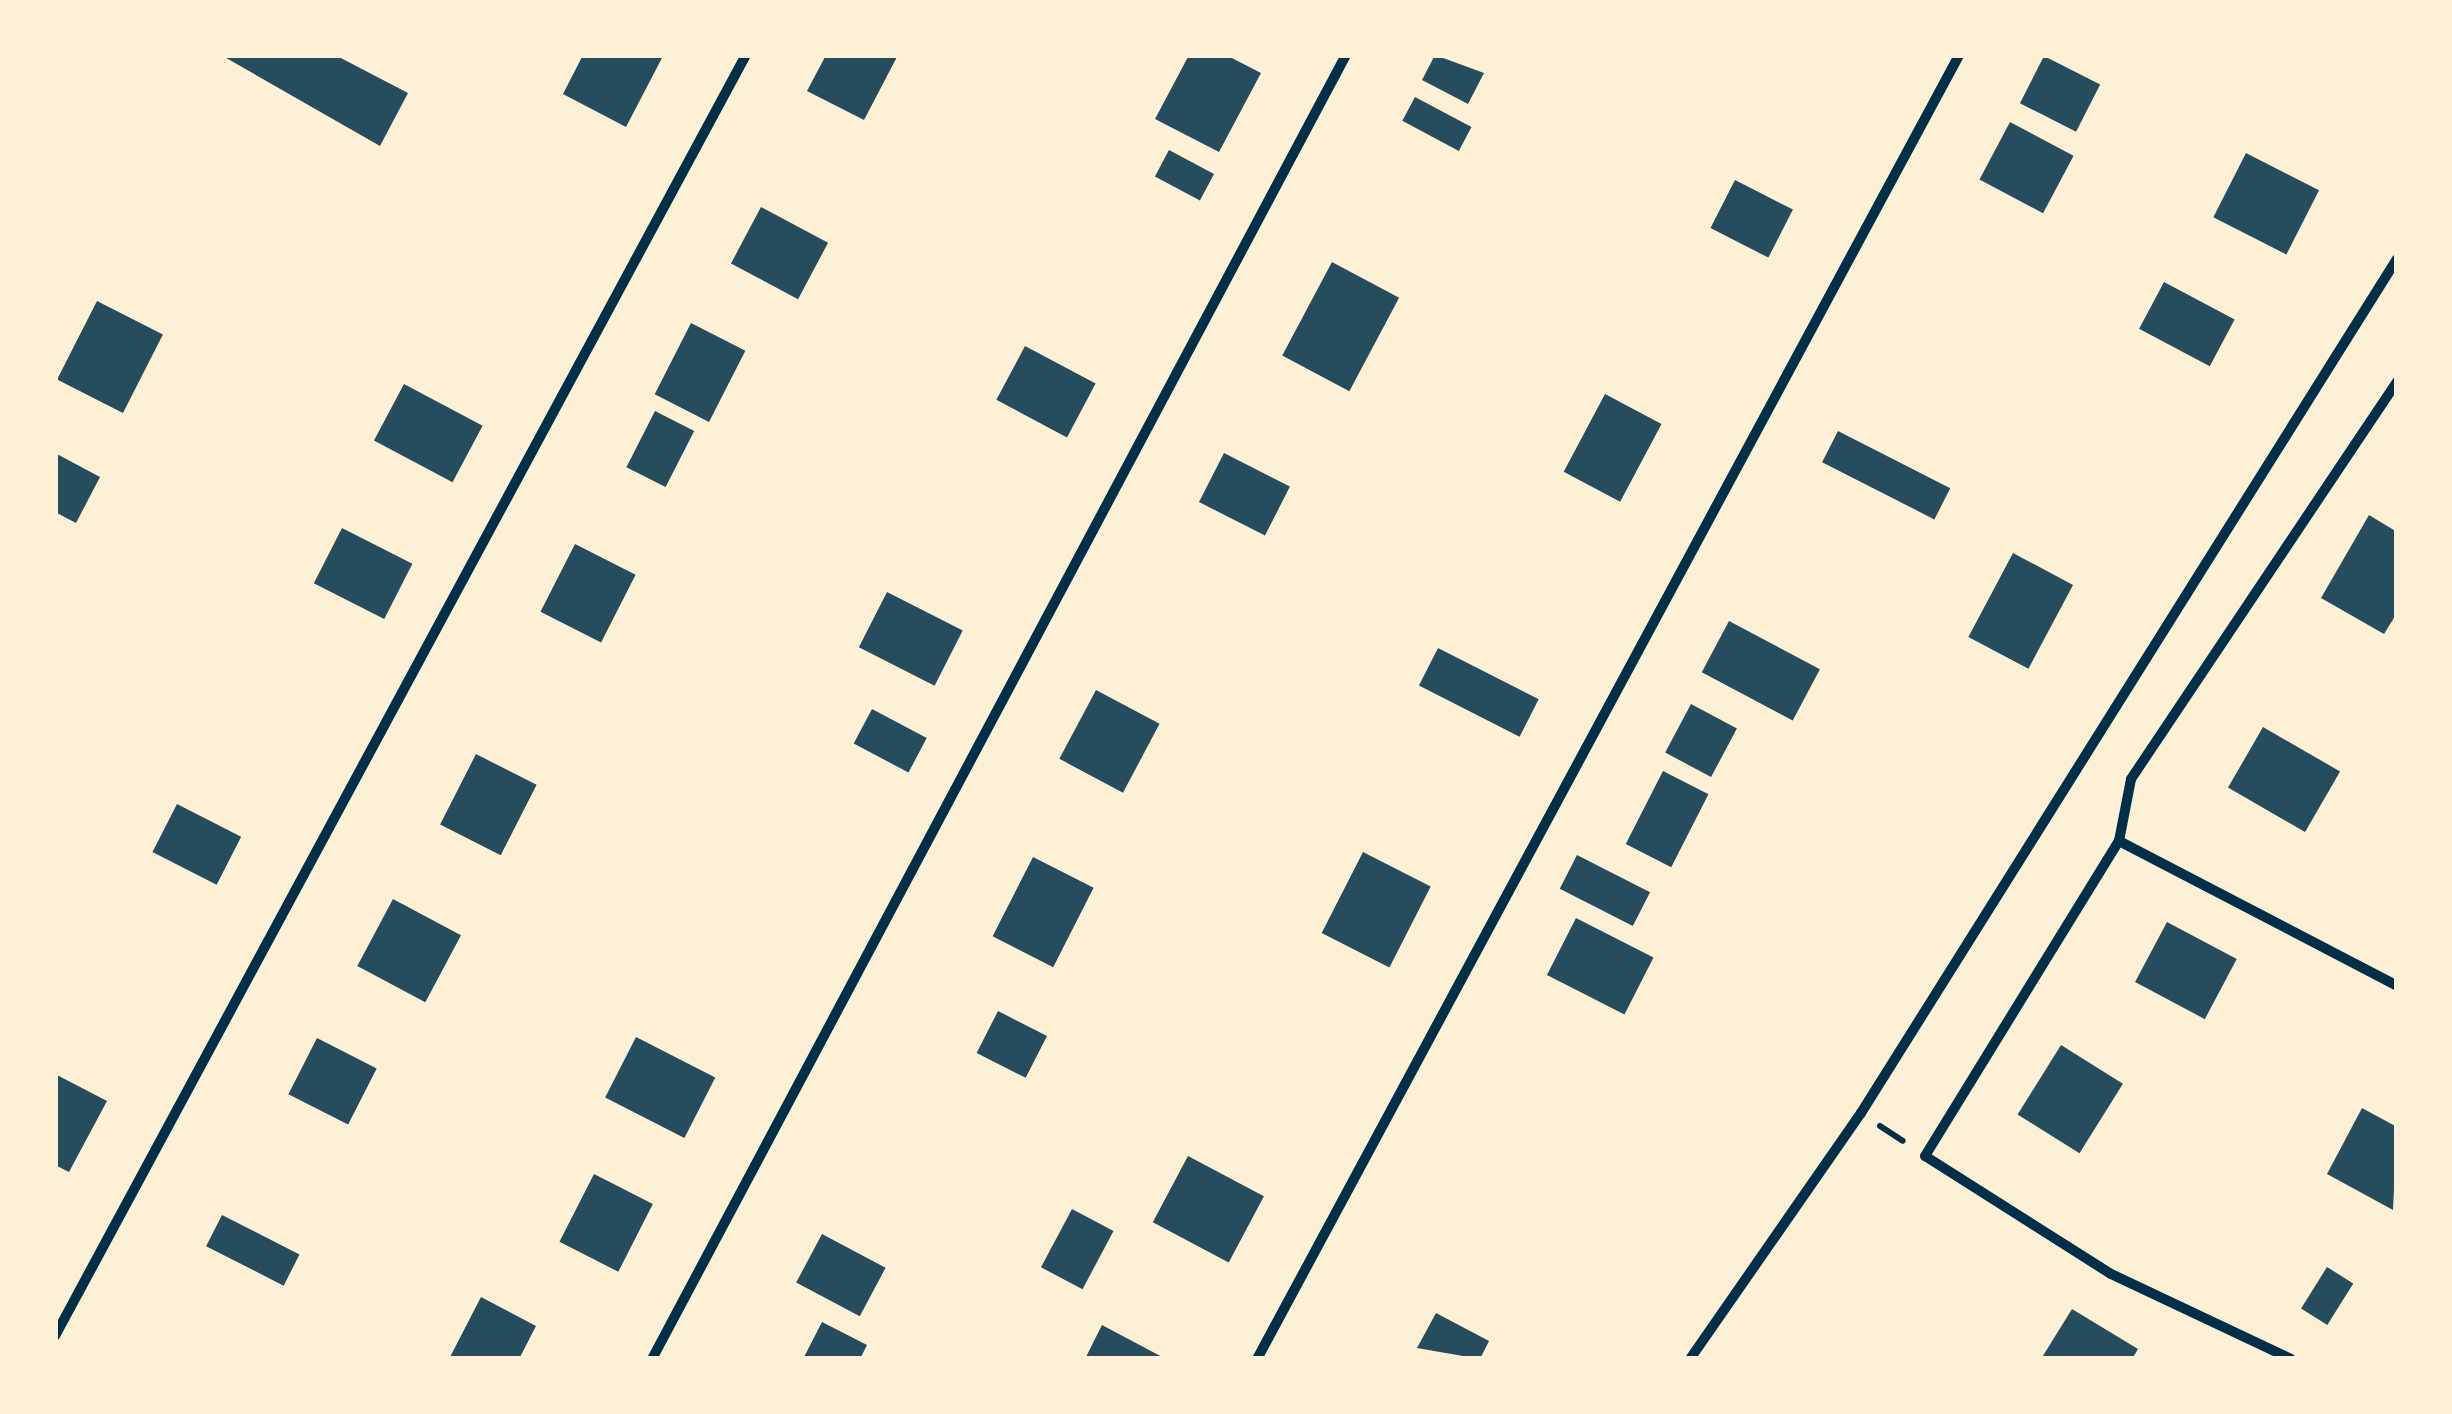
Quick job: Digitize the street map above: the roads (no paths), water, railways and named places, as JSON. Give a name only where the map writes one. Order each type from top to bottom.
[{"type":"street","points":[[55,1336],[746,55]]},
{"type":"street","points":[[652,1359],[1346,55]]},
{"type":"street","points":[[1257,1359],[1958,55]]},
{"type":"street","points":[[1690,1359],[1861,1112],[2397,259]]},
{"type":"street","points":[[2291,1359],[2111,1274],[1924,1156],[2119,841],[2131,779],[2397,381]]},
{"type":"street","points":[[2119,841],[2397,986]]}]
